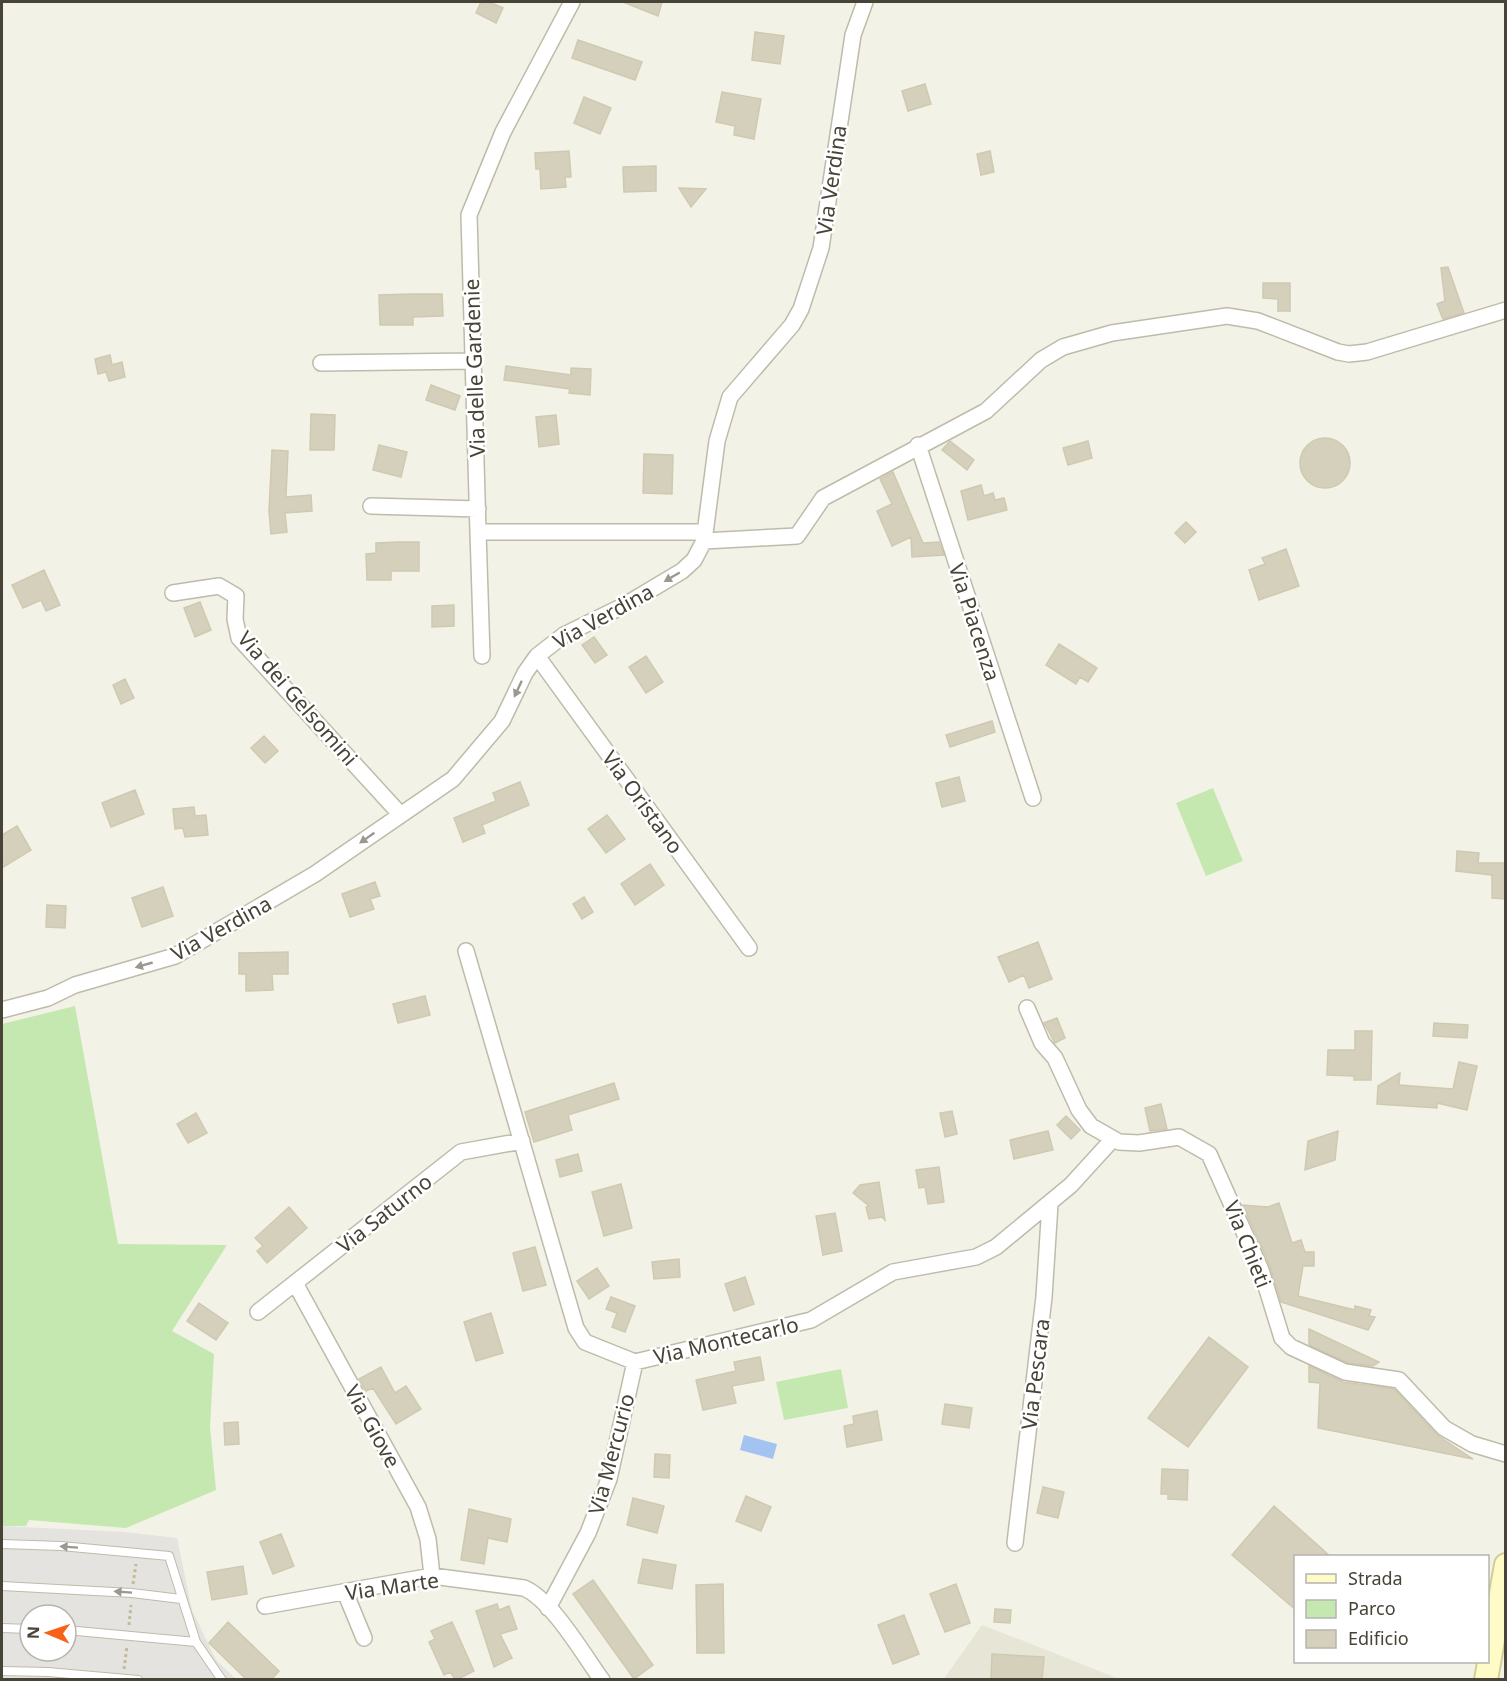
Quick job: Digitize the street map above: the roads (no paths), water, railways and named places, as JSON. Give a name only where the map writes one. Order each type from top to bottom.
[{"type":"main road","points":[[1489,1663],[1506,1565]]},
{"type":"main road","points":[[1486,1680],[1489,1663]]},
{"type":"street","name":"Via delle Gardenie","points":[[482,656],[469,215],[503,132],[572,2]]},
{"type":"street","name":"Via Verdina","points":[[3,1005],[48,998],[75,985],[175,956],[315,874],[453,779],[502,721],[525,673],[537,656],[564,635],[626,605],[682,572],[694,560],[704,536],[717,441],[730,397],[792,325],[801,309],[821,248],[850,53],[865,2]]},
{"type":"street","points":[[478,532],[797,536],[823,498],[918,445],[986,411],[1041,360],[1062,347],[1112,333],[1239,316],[1348,354],[1367,352],[1506,310]]},
{"type":"street","points":[[321,363],[473,361]]},
{"type":"street","name":"Via Piacenza","points":[[918,445],[1033,798]]},
{"type":"street","points":[[371,506],[478,509]]},
{"type":"street","name":"Via dei Gelsomini","points":[[173,592],[219,586],[236,596],[235,619],[240,638],[400,814]]},
{"type":"street","name":"Via Oristano","points":[[537,656],[748,948]]},
{"type":"street","name":"Via Montecarlo","points":[[466,951],[576,1328],[585,1342],[635,1362],[811,1320],[893,1272],[976,1257],[996,1247],[1050,1204],[1071,1185],[1112,1140]]},
{"type":"street","points":[[1027,1008],[1042,1043],[1060,1066],[1079,1110],[1091,1126],[1112,1140]]},
{"type":"street","name":"Via Chieti","points":[[1112,1140],[1139,1143],[1179,1137],[1209,1154],[1261,1270],[1282,1338],[1291,1347],[1345,1372],[1400,1380],[1444,1428],[1472,1444],[1506,1454]]},
{"type":"street","name":"Via Saturno","points":[[258,1312],[460,1152],[522,1141]]},
{"type":"street","name":"Via Pescara","points":[[1015,1543],[1044,1297],[1050,1204]]},
{"type":"street","name":"Via Giove","points":[[295,1283],[417,1507],[428,1539],[432,1576]]},
{"type":"street","name":"Via Mercurio","points":[[548,1608],[588,1533],[609,1479],[635,1362]]},
{"type":"street","name":"Via Marte","points":[[265,1606],[432,1576],[524,1588],[535,1593],[548,1608],[602,1680]]},
{"type":"street","points":[[345,1592],[364,1638]]},
{"type":"lane","points":[[2,1544],[61,1546],[169,1556],[196,1642],[222,1680]]},
{"type":"lane","points":[[2,1586],[111,1592],[181,1599]]},
{"type":"lane","points":[[2,1628],[18,1629]]},
{"type":"lane","points":[[78,1631],[196,1642]]},
{"type":"lane","points":[[2,1671],[48,1671],[138,1680]]},
{"type":"water","points":[[744,1435],[777,1444],[773,1459],[740,1450]]}]
